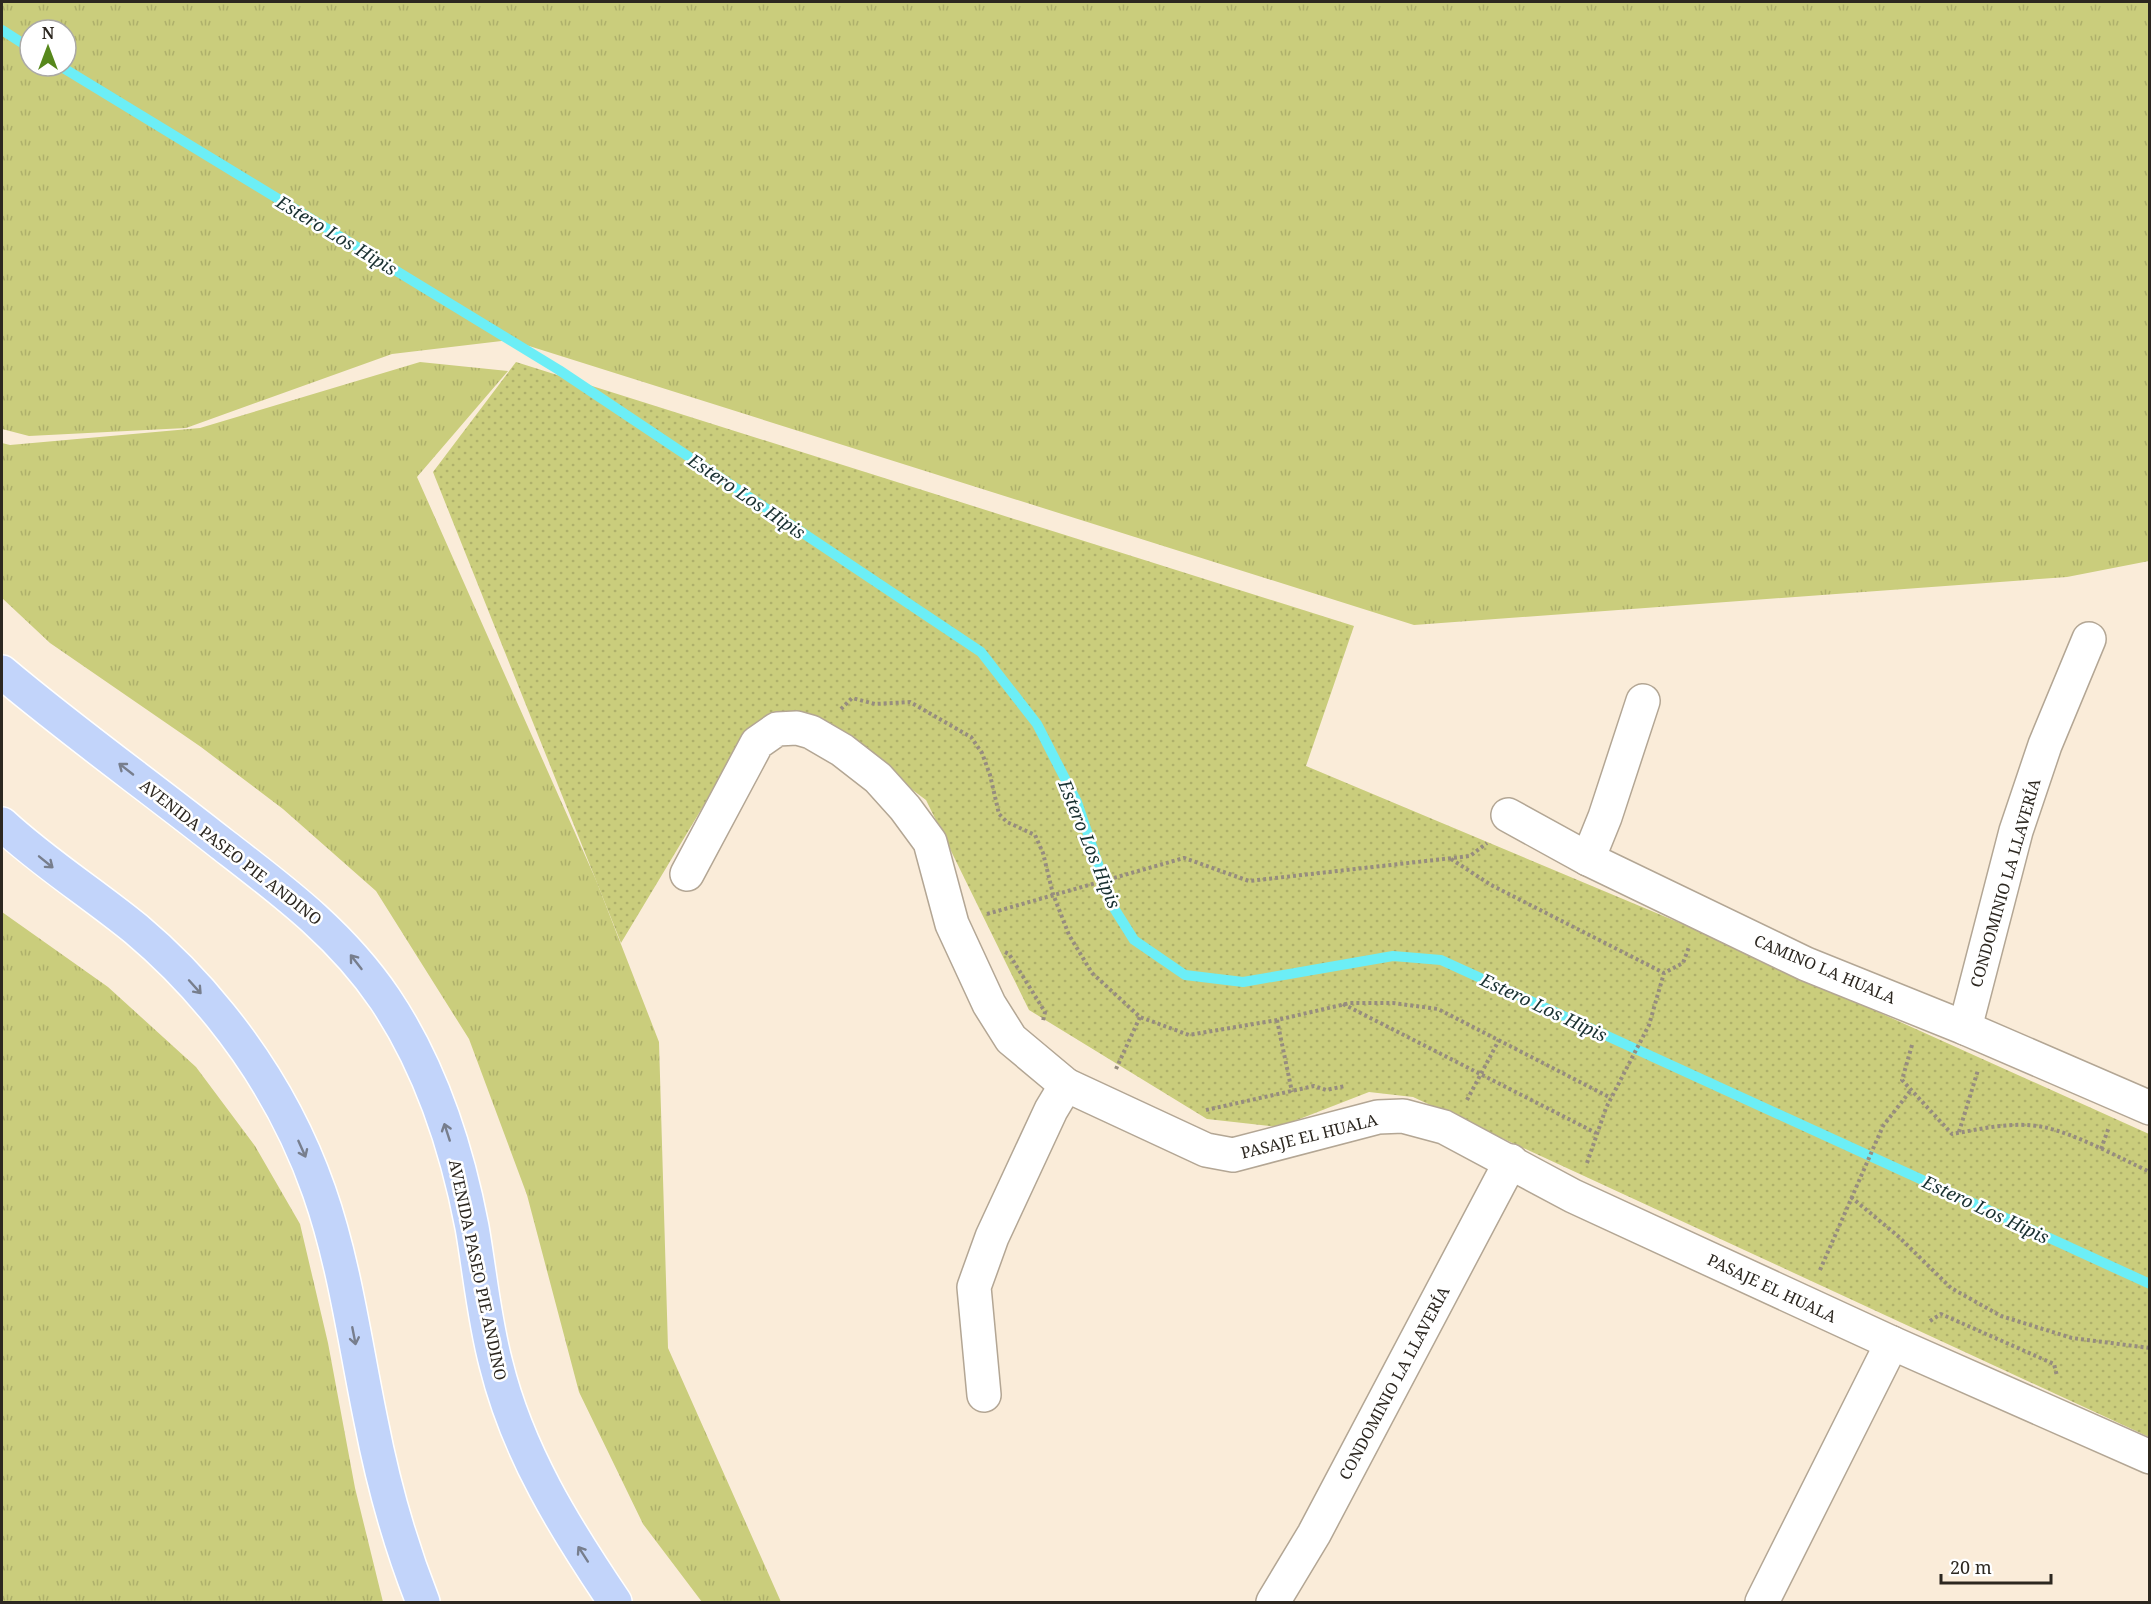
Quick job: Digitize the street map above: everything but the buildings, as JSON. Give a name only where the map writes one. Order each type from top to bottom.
[{"type":"main road","name":"AVENIDA PASEO PIE ANDINO","points":[[2,672],[281,890],[334,935],[386,999],[437,1100],[458,1167],[472,1226],[486,1320],[509,1410],[546,1493],[615,1602]]},
{"type":"main road","points":[[2,824],[166,956],[221,1017],[253,1059],[280,1104],[319,1191],[335,1244],[386,1486],[399,1535],[423,1602]]},
{"type":"street","name":"CONDOMINIO LA LLAVERÍA","points":[[1979,1034],[2016,831],[2044,745],[2089,639]]},
{"type":"street","points":[[1588,859],[1605,817],[1643,701]]},
{"type":"street","name":"PASAJE EL HUALA","points":[[687,874],[758,743],[777,729],[798,728],[811,732],[842,750],[878,778],[905,808],[930,842],[952,924],[989,1004],[1011,1039],[1066,1085],[1206,1150],[1233,1155],[1378,1117],[1403,1116],[1444,1127],[1573,1196],[1892,1343],[2150,1456]]},
{"type":"street","name":"CAMINO LA HUALA","points":[[1502,829],[1588,859],[1806,964],[1979,1034],[2150,1108]]},
{"type":"street","points":[[984,1395],[974,1287],[996,1228],[1051,1110],[1066,1085]]},
{"type":"street","name":"CONDOMINIO LA LLAVERÍA","points":[[1273,1602],[1320,1523],[1511,1161]]},
{"type":"street","points":[[1762,1602],[1892,1343]]},
{"type":"path","points":[[840,710],[852,698],[875,704],[910,702],[971,737],[982,753],[990,775],[999,814],[1007,822],[1035,834],[1053,894],[1069,935],[1092,973],[1140,1017],[1189,1035],[1277,1020],[1343,1004],[1393,1003],[1438,1009],[1611,1098]]},
{"type":"path","points":[[952,924],[1184,858],[1249,881],[1470,856],[1502,829]]},
{"type":"path","points":[[1450,858],[1491,885],[1664,973]]},
{"type":"path","points":[[1343,1004],[1479,1076],[1596,1133]]},
{"type":"path","points":[[1112,1078],[1140,1017]]},
{"type":"path","points":[[1201,1111],[1292,1092],[1277,1020]]},
{"type":"path","points":[[1573,1196],[1585,1172],[1596,1133],[1611,1098],[1648,1025]]},
{"type":"path","points":[[1959,1133],[1978,1070],[1979,1034]]},
{"type":"path","points":[[1463,1109],[1499,1040]]},
{"type":"path","points":[[1913,1042],[1902,1080],[1952,1134],[2004,1125],[2043,1127],[2101,1149],[2150,1172]]},
{"type":"path","points":[[1804,1303],[1883,1126],[1911,1090]]},
{"type":"path","points":[[2101,1149],[2110,1127]]},
{"type":"path","points":[[1851,1197],[1899,1237],[1951,1288],[2001,1316],[2072,1338],[2150,1348]]},
{"type":"green space","points":[[2,2],[2149,2],[2149,561],[2067,577],[1414,625],[510,340],[392,354],[186,428],[29,436],[2,429]]},
{"type":"green space","points":[[420,362],[508,371],[417,477],[596,880],[659,1042],[668,1348],[781,1602],[702,1602],[643,1524],[579,1392],[527,1195],[469,1039],[376,891],[283,809],[201,747],[50,643],[2,598],[2,443],[10,445],[200,428]]},
{"type":"green space","points":[[516,362],[1354,626],[1306,766],[1685,925],[2149,1134],[2149,1437],[1413,1097],[1369,1092],[1279,1127],[1207,1119],[1029,1010],[926,800],[815,717],[743,740],[621,943],[433,472]]},
{"type":"green space","points":[[2,912],[108,987],[196,1067],[255,1146],[300,1224],[328,1343],[355,1488],[383,1602],[2,1602]]},
{"type":"waterway","name":"Estero Los Hipis","points":[[2,30],[18,40]]},
{"type":"waterway","name":"Estero Los Hipis","points":[[78,77],[559,370],[981,652],[1037,724],[1077,802],[1112,905],[1134,940],[1185,975],[1243,982],[1393,956],[1441,960],[2150,1284]]}]
